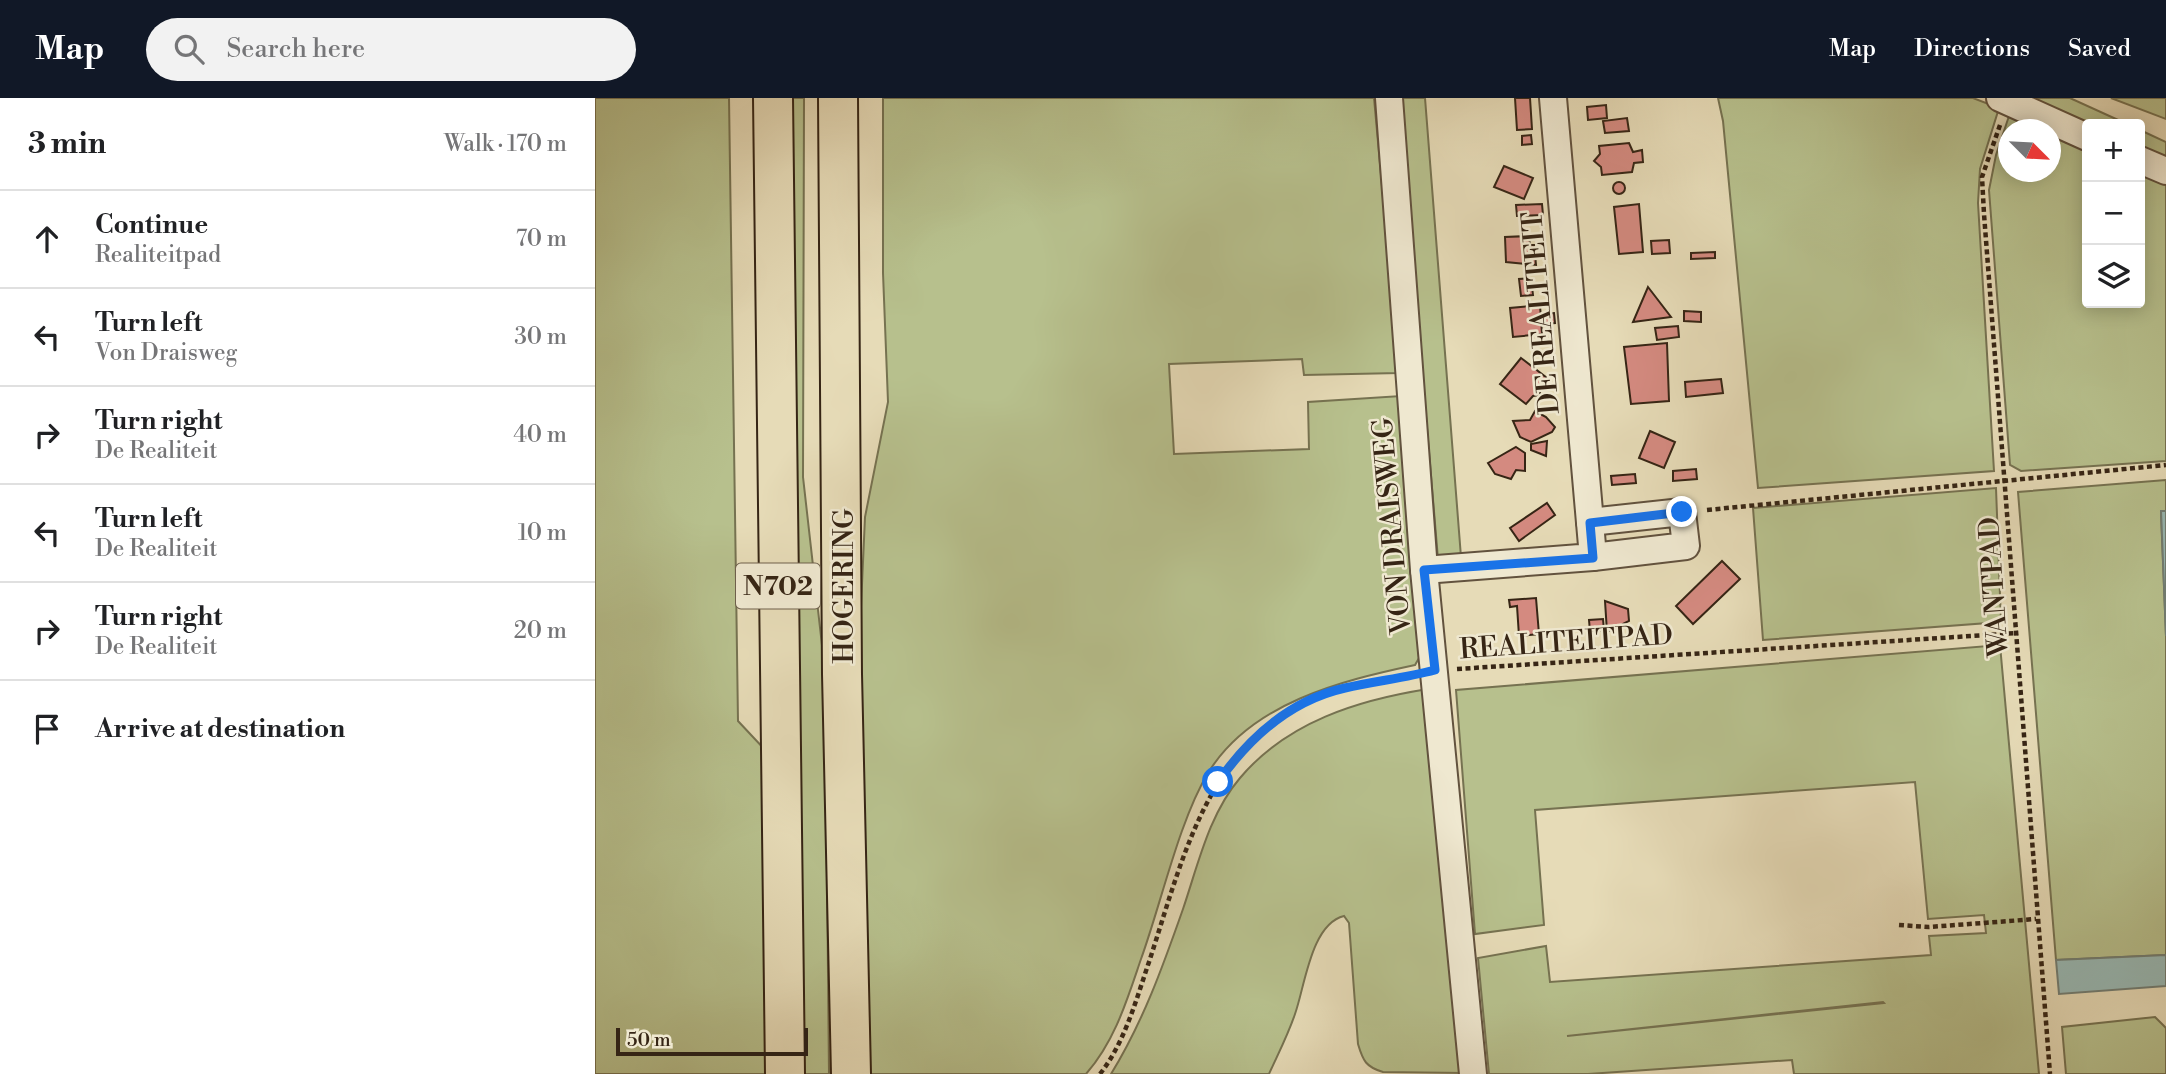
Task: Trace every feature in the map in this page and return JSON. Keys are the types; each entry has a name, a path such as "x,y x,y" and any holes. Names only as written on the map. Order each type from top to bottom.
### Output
{"highway":[{"name":"N702","path":"773,98 785,1074"},
{"name":"HOGERING","path":"838,98 842,674 851,1074"}],"street":[{"name":"VON DRAISWEG","path":"1389,98 1424,570 1473,1074"},
{"name":"DE REALITEIT","path":"1553,98 1593,558"},
{"path":"2005,100 2082,134"},
{"path":"2145,162 2166,171"},
{"path":"1424,570 1593,558 1686,546 1682,512 1590,523"}],"path":[{"name":"WANTPAD","path":"2005,100 1982,177 2018,633 2036,919 2050,1074"},
{"path":"1682,512 2166,466"},
{"name":"REALITEITPAD","path":"1100,1074 1118,1045 1132,1011 1196,821 1232,762 1266,727 1313,699 1343,688 1435,670 2018,633"},
{"path":"1899,925 1929,928 2036,919"}],"green space":[{"path":"595,98 729,98 738,721 767,752 773,1074 595,1074"},
{"path":"787,98 804,98 803,477 825,672 829,1074 798,1074"},
{"path":"883,98 1374,98 1399,373 1304,375 1302,359 1169,364 1174,454 1309,449 1308,402 1401,396 1419,658 1415,665 1357,679 1299,699 1248,729 1226,749 1208,773 1188,815 1125,1005 1105,1048 1086,1074 866,1074 860,629 865,517 888,402 883,273"},
{"path":"1402,98 1425,98 1461,557 1438,559 1405,166"},
{"path":"1718,98 1973,98 1999,108 1980,169 1978,203 1994,471 1758,488 1723,121"},
{"path":"2029,98 2070,98 2116,119 2082,119 2082,121"},
{"path":"2111,98 2166,98 2166,119"},
{"path":"2010,113 2023,119 2008,119"},
{"path":"2145,132 2166,142 2166,159 2145,149"},
{"path":"2061,137 2082,147 2082,308 2145,308 2145,174 2166,183 2166,461 2021,471 2010,465 1989,190 1998,149 1998,182 2061,182"},
{"path":"2166,480 2166,511 2161,512 2166,636 2166,955 2056,960 2018,492"},
{"path":"1996,488 2001,622 1763,640 1753,508"},
{"path":"2000,645 2039,1074 1794,1074 1792,1060 1588,1074 1489,1074 1478,958 1546,946 1550,982 1931,955 1929,936 1986,933 1984,915 1928,919 1915,782 1535,810 1544,925 1475,934 1456,690","holes":["1883,1002 1884,1003 1567,1036"]},
{"path":"1428,689 1464,1073 1383,1072 1366,1062 1358,1044 1349,923 1344,916 1333,921 1317,943 1292,1022 1269,1074 1111,1074 1151,993 1212,824 1229,792 1240,778 1279,742 1325,717 1350,707"},
{"path":"2155,1017 2166,1028 2166,1074 2066,1074 2062,1027"}],"water":[{"path":"2161,511 2166,511 2166,636"},
{"path":"2166,955 2166,986 2059,994 2056,960"}],"building":[{"path":"1515,98 1530,98 1532,129 1517,130"},
{"path":"1606,105 1607,118 1588,120 1587,107"},
{"path":"1627,118 1629,131 1605,133 1603,121"},
{"path":"1531,135 1532,144 1522,145 1522,136"},
{"path":"1629,143 1633,152 1642,150 1643,162 1634,163 1632,172 1602,175 1601,167 1594,161 1600,154 1599,146"},
{"path":"1504,166 1533,178 1524,199 1494,187"},
{"path":"1619,182 1625,188 1619,194 1613,188"},
{"path":"1542,204 1543,215 1517,216 1516,205"},
{"path":"1639,204 1643,252 1619,254 1614,207"},
{"path":"1529,236 1530,245 1534,245 1536,265 1506,262 1505,237"},
{"path":"1669,240 1670,253 1652,254 1651,241"},
{"path":"1715,252 1715,258 1691,259 1691,253"},
{"path":"1531,278 1533,295 1521,296 1519,279"},
{"path":"1648,287 1671,317 1633,322"},
{"path":"1540,305 1542,334 1513,337 1510,308"},
{"path":"1684,311 1701,312 1701,322 1684,321"},
{"path":"1554,313 1555,323 1545,324 1544,314"},
{"path":"1678,326 1679,337 1657,340 1655,328"},
{"path":"1667,343 1669,401 1631,404 1624,347"},
{"path":"1521,358 1547,378 1540,387 1540,395 1533,396 1526,404 1500,384"},
{"path":"1721,379 1723,393 1686,397 1685,382"},
{"path":"1535,411 1546,417 1555,427 1552,432 1531,442 1520,437 1513,421 1530,420"},
{"path":"1650,431 1675,442 1664,468 1639,458"},
{"path":"1547,441 1546,456 1531,450 1531,444"},
{"path":"1516,447 1525,453 1525,471 1516,470 1511,479 1495,474 1488,463"},
{"path":"1696,469 1697,479 1673,481 1673,471"},
{"path":"1635,474 1636,483 1612,485 1611,476"},
{"path":"1547,503 1555,515 1519,541 1510,528"},
{"path":"1722,561 1740,579 1693,624 1676,606"},
{"path":"1536,598 1539,634 1519,636 1517,606 1510,607 1509,600"},
{"path":"1605,601 1628,609 1629,621 1607,632"},
{"path":"1603,619 1604,630 1590,631 1589,620"}],"route":[{"path":"1218,782 1251,739 1287,713 1313,699 1343,688 1435,670 1424,570 1593,558 1590,523 1682,512"}]}
